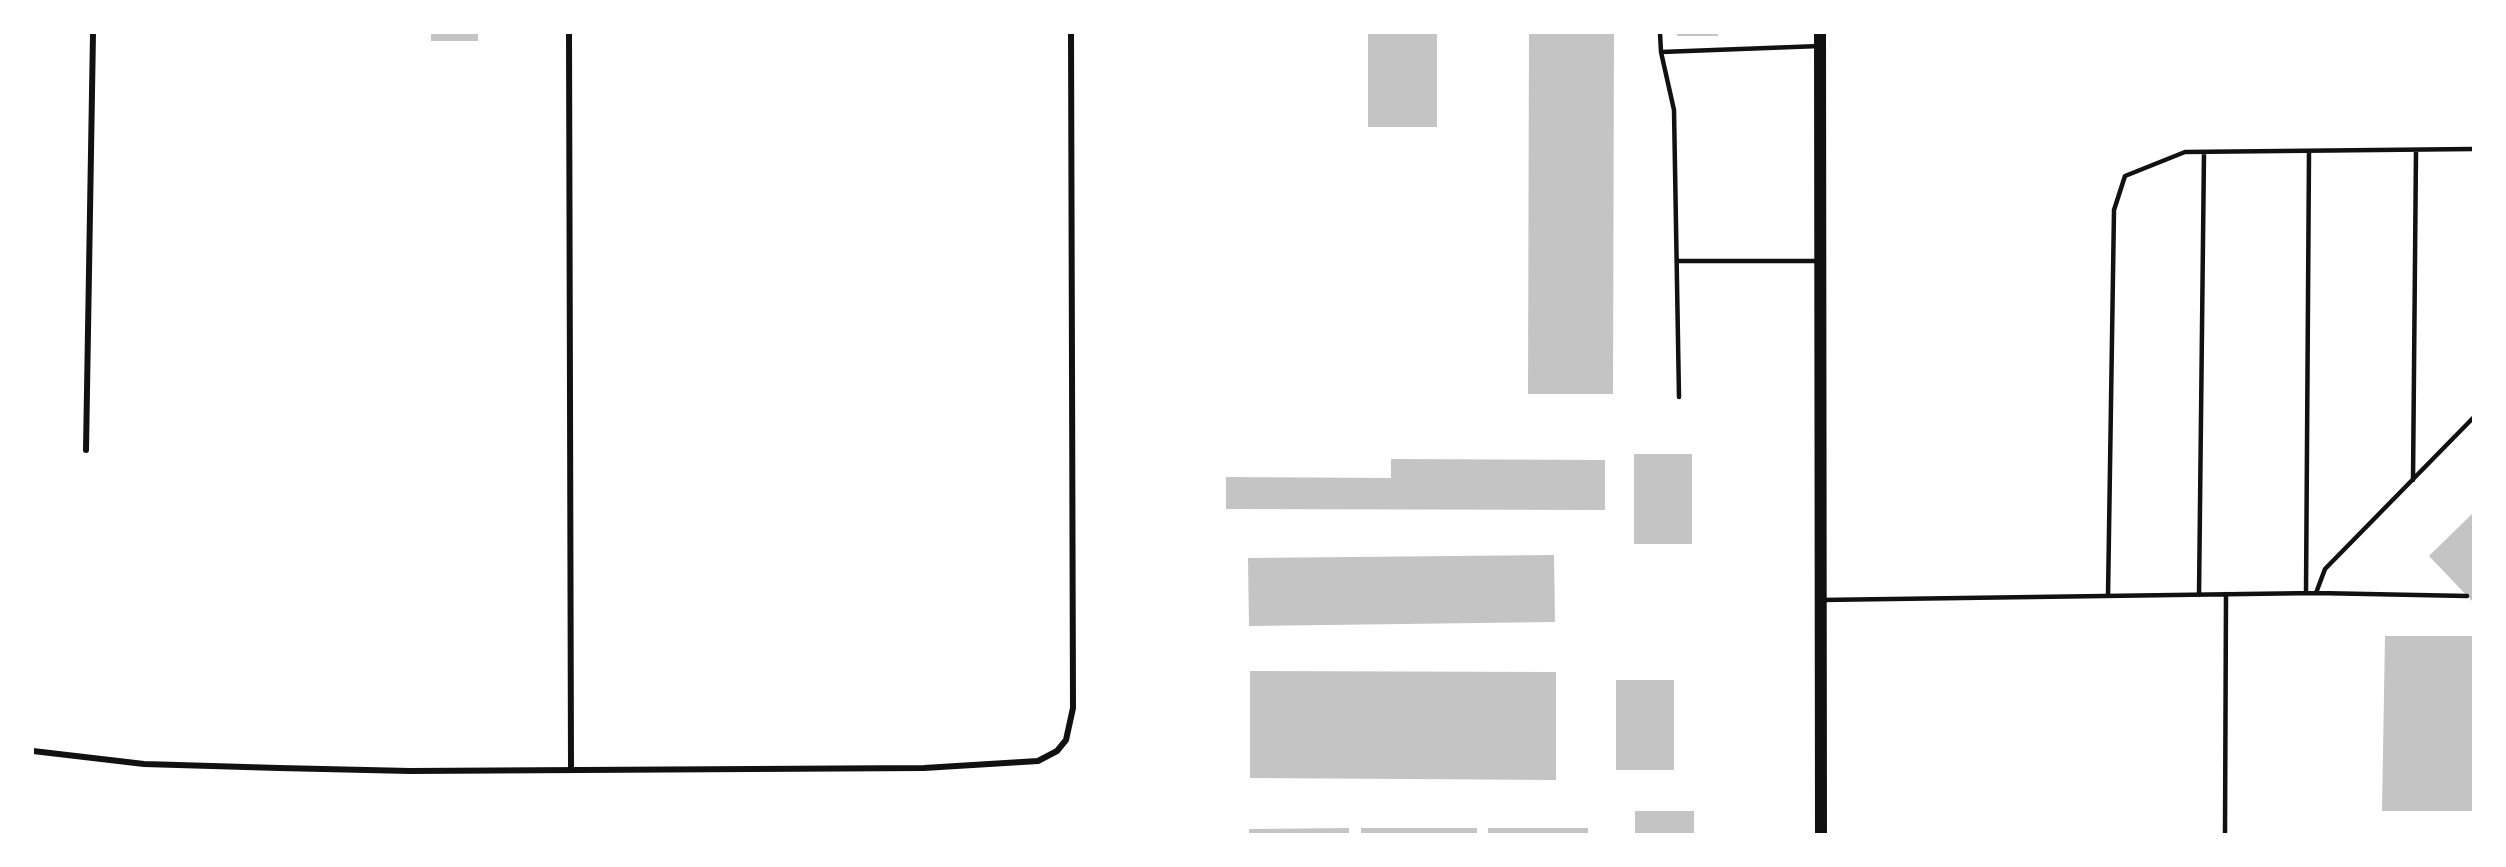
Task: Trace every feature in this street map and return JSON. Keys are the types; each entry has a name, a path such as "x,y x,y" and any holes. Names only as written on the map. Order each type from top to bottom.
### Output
{"main road":[{"path":"1820,33 1821,834"}],"street":[{"path":"86,450 93,33"},
{"path":"568,33 571,769"},
{"path":"33,751 144,764 410,771 924,768 1011,765 1038,761 1058,751 1066,740 1073,708 1071,33"}],"lane":[{"path":"1660,33 1661,52 1674,110 1679,397"},
{"path":"1661,52 1820,46"},
{"path":"2108,596 2114,210 2125,176 2185,152 2473,149"},
{"path":"2413,480 2416,150"},
{"path":"2306,592 2309,151"},
{"path":"2199,595 2204,152"},
{"path":"1677,261 1820,261"},
{"path":"2316,592 2325,568 2473,418"},
{"path":"1821,600 2306,592 2466,596"},
{"path":"2225,834 2226,594"}],"building":[{"path":"431,33 478,33 478,41 431,41"},
{"path":"1368,33 1437,33 1437,127 1368,127"},
{"path":"1529,33 1614,33 1613,394 1528,394"},
{"path":"1677,33 1718,33 1718,36 1677,36"},
{"path":"1634,454 1692,454 1692,544 1634,544"},
{"path":"1391,459 1605,460 1605,510 1226,509 1226,477 1391,478"},
{"path":"2473,513 2473,602 2429,556"},
{"path":"1554,555 1555,622 1249,626 1248,558"},
{"path":"2385,636 2473,636 2473,811 2382,811"},
{"path":"1250,671 1556,672 1556,780 1250,778"},
{"path":"1616,680 1674,680 1674,770 1616,770"},
{"path":"1635,811 1694,811 1694,834 1635,834"},
{"path":"1349,828 1349,834 1249,834 1249,829"},
{"path":"1361,828 1477,828 1477,834 1361,834"},
{"path":"1488,828 1588,828 1588,834 1488,834"}]}
